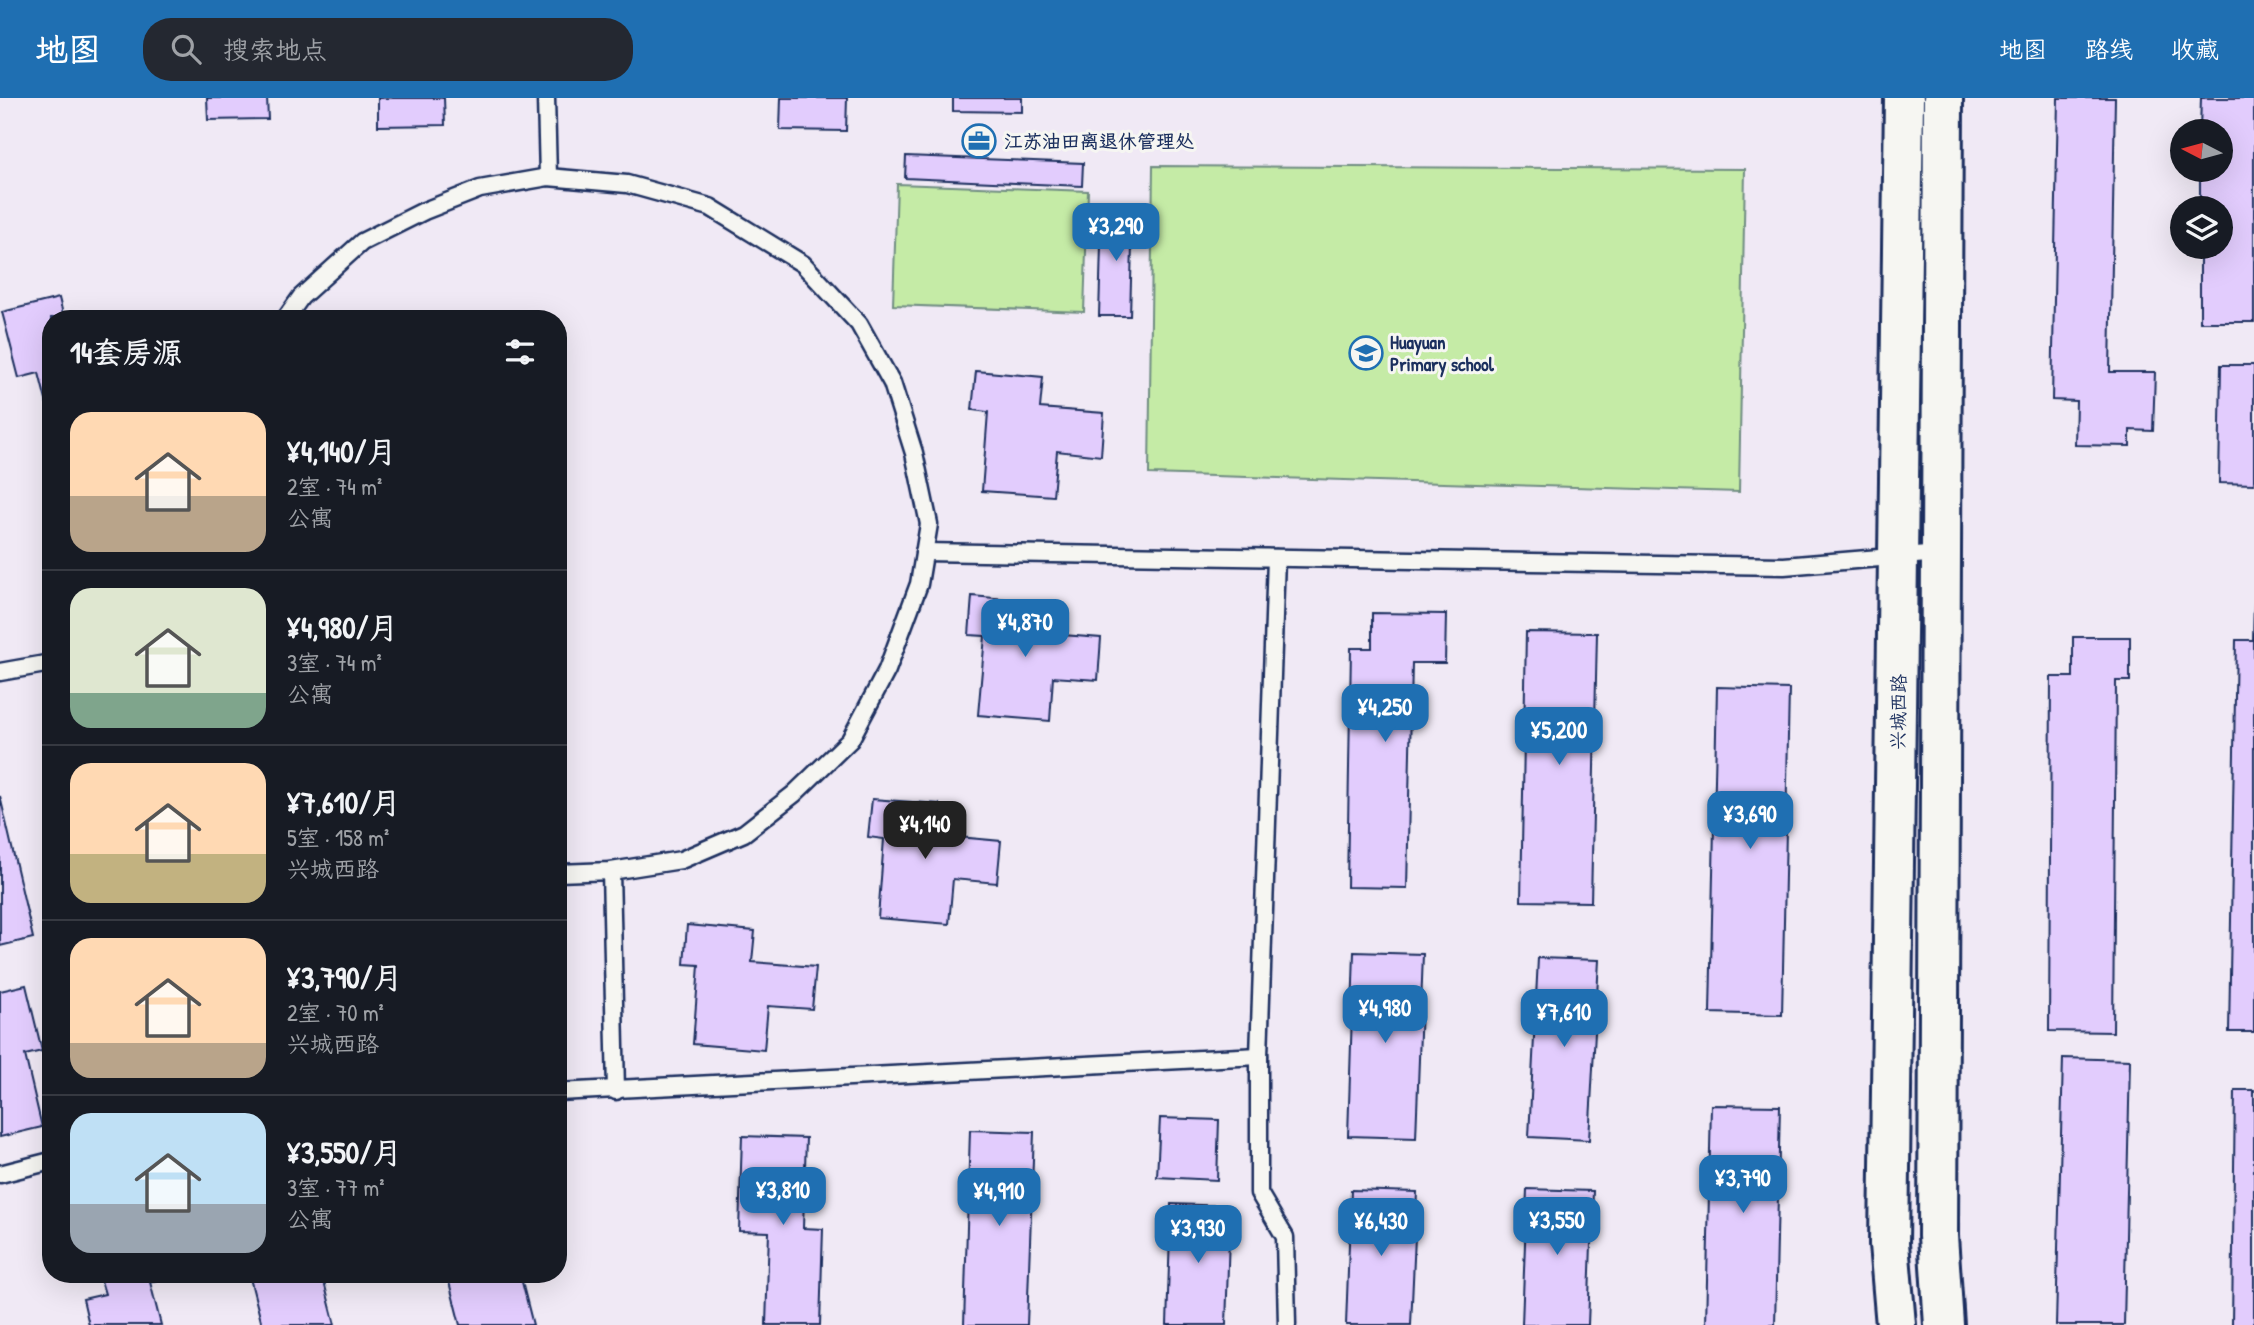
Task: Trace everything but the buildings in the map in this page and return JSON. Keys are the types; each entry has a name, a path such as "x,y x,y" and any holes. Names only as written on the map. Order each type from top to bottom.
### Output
{"street":[{"name":"兴城西路","path":"1896,1325 1889,1244 1904,98"},
{"path":"1943,98 1938,1236 1944,1325"}],"lane":[{"path":"546,98 548,177"},
{"path":"292,310 301,297 362,242 424,211 480,189 548,177 627,184 710,207 803,264 859,324 892,383 914,453 929,524 919,584 887,670 850,740 794,794 744,833 681,860 611,871 567,873"},
{"path":"924,552 1784,566 1940,553"},
{"path":"1276,558 1259,1056 1259,1193 1285,1237 1287,1325"},
{"path":"0,672 42,665"},
{"path":"611,871 616,1091"},
{"path":"567,1092 1259,1056"},
{"path":"0,1174 42,1163"}],"green space":[{"path":"1153,166 1745,169 1739,492 1149,474"},
{"path":"897,184 1088,191 1084,312 893,305"}],"place":[{"name":"江苏油田离退休管理处","path":"979,141"},
{"name":"Huayuan Primary school","path":"1366,353"}]}
